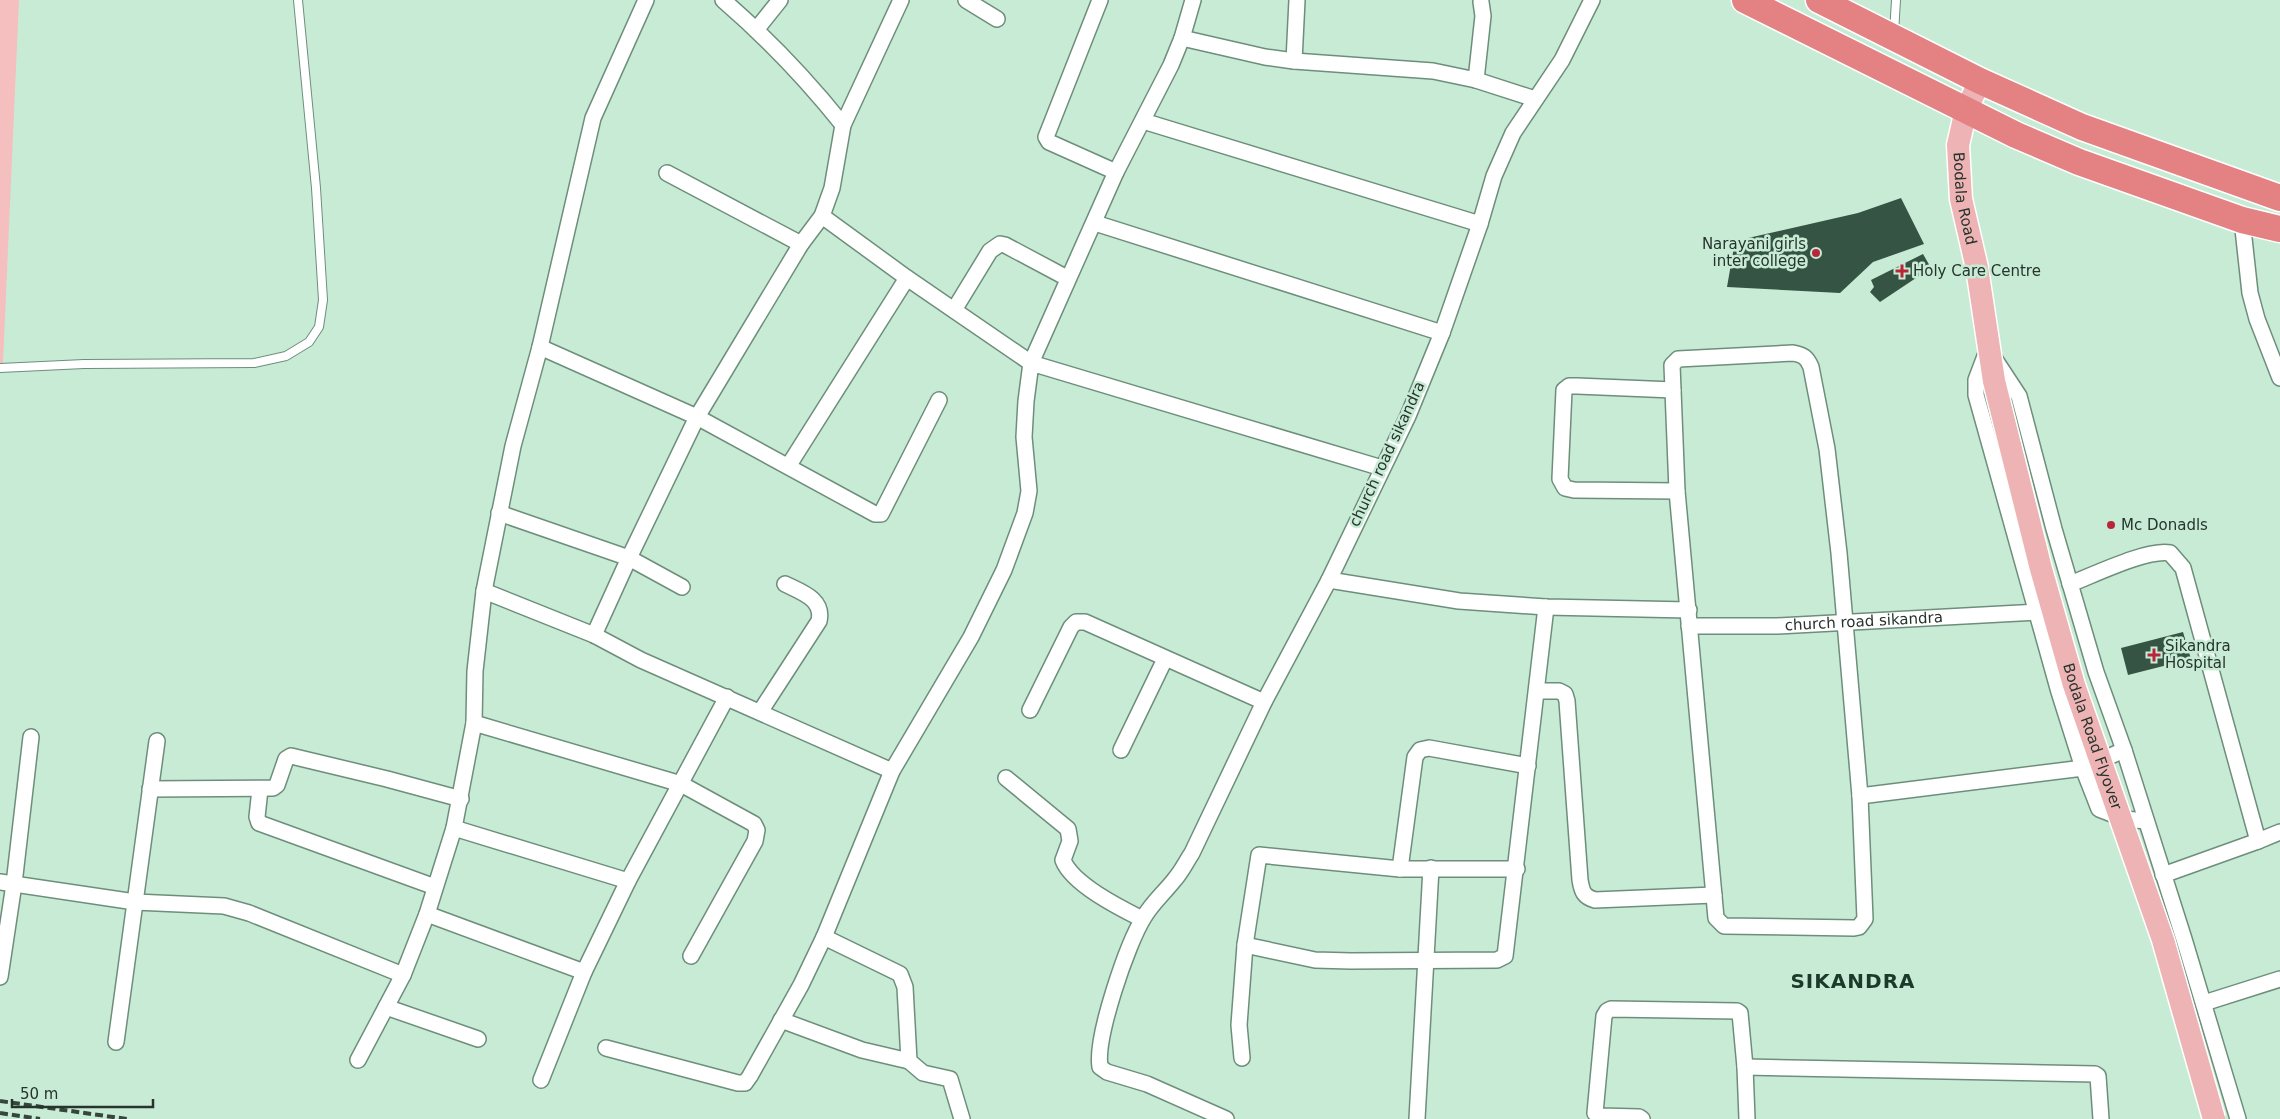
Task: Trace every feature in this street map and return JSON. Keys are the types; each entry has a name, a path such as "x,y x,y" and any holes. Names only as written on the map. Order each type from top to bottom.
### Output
{"highway":[{"path":"1745,0 2016,135 2079,162 2242,220 2280,230"},
{"path":"1819,0 1980,81 2082,127 2280,198"}],"main road":[{"name":"Bodala Road","path":"1980,81 1966,110 1958,145 1961,199 1977,268 1988,349"},
{"name":"Bodala Road Flyover","path":"1988,349 1994,381 2041,569 2074,685 2163,940 2214,1119"}],"street":[{"path":"358,1060 403,974 427,914 454,828 461,800 474,723 476,671 484,591 513,446 540,347 593,118 646,0"},
{"path":"723,0 756,30 817,93 843,125"},
{"path":"756,30 780,0"},
{"path":"594,635 697,417 801,244 822,216 832,188 843,125 900,0"},
{"path":"966,0 997,19"},
{"path":"1100,0 1046,136 1049,142 1116,172"},
{"path":"606,1048 738,1083 745,1083 801,985 824,937 892,771 971,637 1004,570 1025,513 1029,491 1025,452 1025,419 1031,363 1067,278 1095,223 1116,172 1144,122 1172,65 1193,0"},
{"path":"1294,61 1297,0"},
{"name":"church road sikandra","path":"1226,1119 1147,1084 1107,1072 1100,1067 1098,1056 1104,1027 1124,961 1142,919 1153,903 1177,876 1192,853 1264,702 1329,580 1408,416 1442,332 1480,224 1494,176 1513,133 1562,60 1592,0"},
{"path":"1476,80 1483,16 1481,2"},
{"path":"1182,38 1265,57 1294,61 1433,71 1476,80 1536,99"},
{"path":"1144,122 1480,224"},
{"path":"667,173 801,244"},
{"path":"822,216 907,278 1031,363 1382,468"},
{"path":"2242,220 2250,293 2257,319 2280,378"},
{"path":"1095,223 1442,332"},
{"path":"954,310 990,251 1000,244 1067,278"},
{"path":"789,465 907,278"},
{"path":"540,347 697,417 789,465 875,514 881,514 939,400"},
{"path":"1988,349 2019,396 2096,672 2124,750 2204,1003 2238,1119"},
{"path":"1988,349 1976,380 1976,395 2083,768 2098,809 2125,819 2146,821"},
{"path":"1802,354 1808,360 1827,449 1860,796 1865,919 1859,927 1724,926 1716,918 1677,491 1672,366 1678,358 1802,354"},
{"path":"1673,390 1569,386 1564,390 1560,479 1565,488 1574,490 1677,491"},
{"path":"499,513 629,558 682,588"},
{"path":"2070,584 2127,562 2163,552 2170,553 2177,559 2183,568 2258,841"},
{"path":"1329,580 1459,601 1546,607 1689,610"},
{"path":"760,712 819,621 821,612 818,604 810,597 785,584"},
{"path":"484,591 594,635 642,660 892,771"},
{"path":"1245,945 1315,960 1497,960 1505,956 1517,869 1546,607"},
{"name":"church road sikandra","path":"1690,626 1777,626 2037,612"},
{"path":"1030,710 1071,627 1076,622 1085,622 1264,702"},
{"path":"1120,750 1165,659"},
{"path":"1537,691 1559,691 1565,694 1567,700 1580,880 1582,891 1586,897 1595,900 1714,895"},
{"path":"541,1080 584,972 628,881 727,697"},
{"path":"474,723 681,784 754,824 757,830 755,840 691,956"},
{"path":"0,976 7,883 31,738"},
{"path":"116,1042 157,741"},
{"path":"1400,869 1414,757 1420,750 1428,748 1528,766"},
{"path":"1860,796 2083,768 2124,750"},
{"path":"150,789 260,790 276,787 286,759 291,756 387,779 461,800"},
{"path":"1006,778 1068,829 1070,841 1063,860 1077,876 1107,901 1142,919"},
{"path":"260,790 257,817 259,823 435,888"},
{"path":"454,828 628,881"},
{"path":"2163,875 2280,832"},
{"path":"1242,1058 1239,1025 1245,945 1259,855 1400,869 1517,869"},
{"path":"1418,1119 1431,868"},
{"path":"7,883 135,902 224,906 250,913 403,974"},
{"path":"427,914 584,972"},
{"path":"824,937 900,974 905,987 909,1061"},
{"path":"2204,1003 2280,979"},
{"path":"386,1007 478,1039"},
{"path":"1642,1119 1638,1117 1600,1116 1595,1113 1604,1016 1611,1009 1737,1011 1741,1016 1746,1067 1747,1119"},
{"path":"781,1020 862,1050 909,1061 923,1073 950,1078 962,1119"},
{"path":"1746,1067 2095,1074 2098,1076 2101,1119"}],"lane":[{"path":"0,368 84,364 254,363 286,356 309,342 319,327 323,300 315,169 298,0"},
{"path":"1894,38 1896,0"}],"shaded area":[{"path":"0,0 19,0 3,363 0,363"}],"building":[{"name":"Narayani girls inter college","path":"1901,198 1924,244 1873,262 1840,293 1727,287 1735,241 1858,213"},
{"path":"1923,254 1931,268 1880,302 1870,292 1874,287 1871,280"},
{"path":"2183,632 2191,659 2128,675 2121,648"}],"railway":[{"path":"0,1101 127,1119"},
{"path":"0,1113 40,1119"}],"place":[{"name":"Narayani girls inter college","path":"1816,253"},
{"name":"Holy Care Centre","path":"1902,271"},
{"name":"Mc Donadls","path":"2111,525"},
{"name":"Sikandra Hospital","path":"2154,655"}],"district":[{"name":"SIKANDRA","path":"1853,981"}]}
